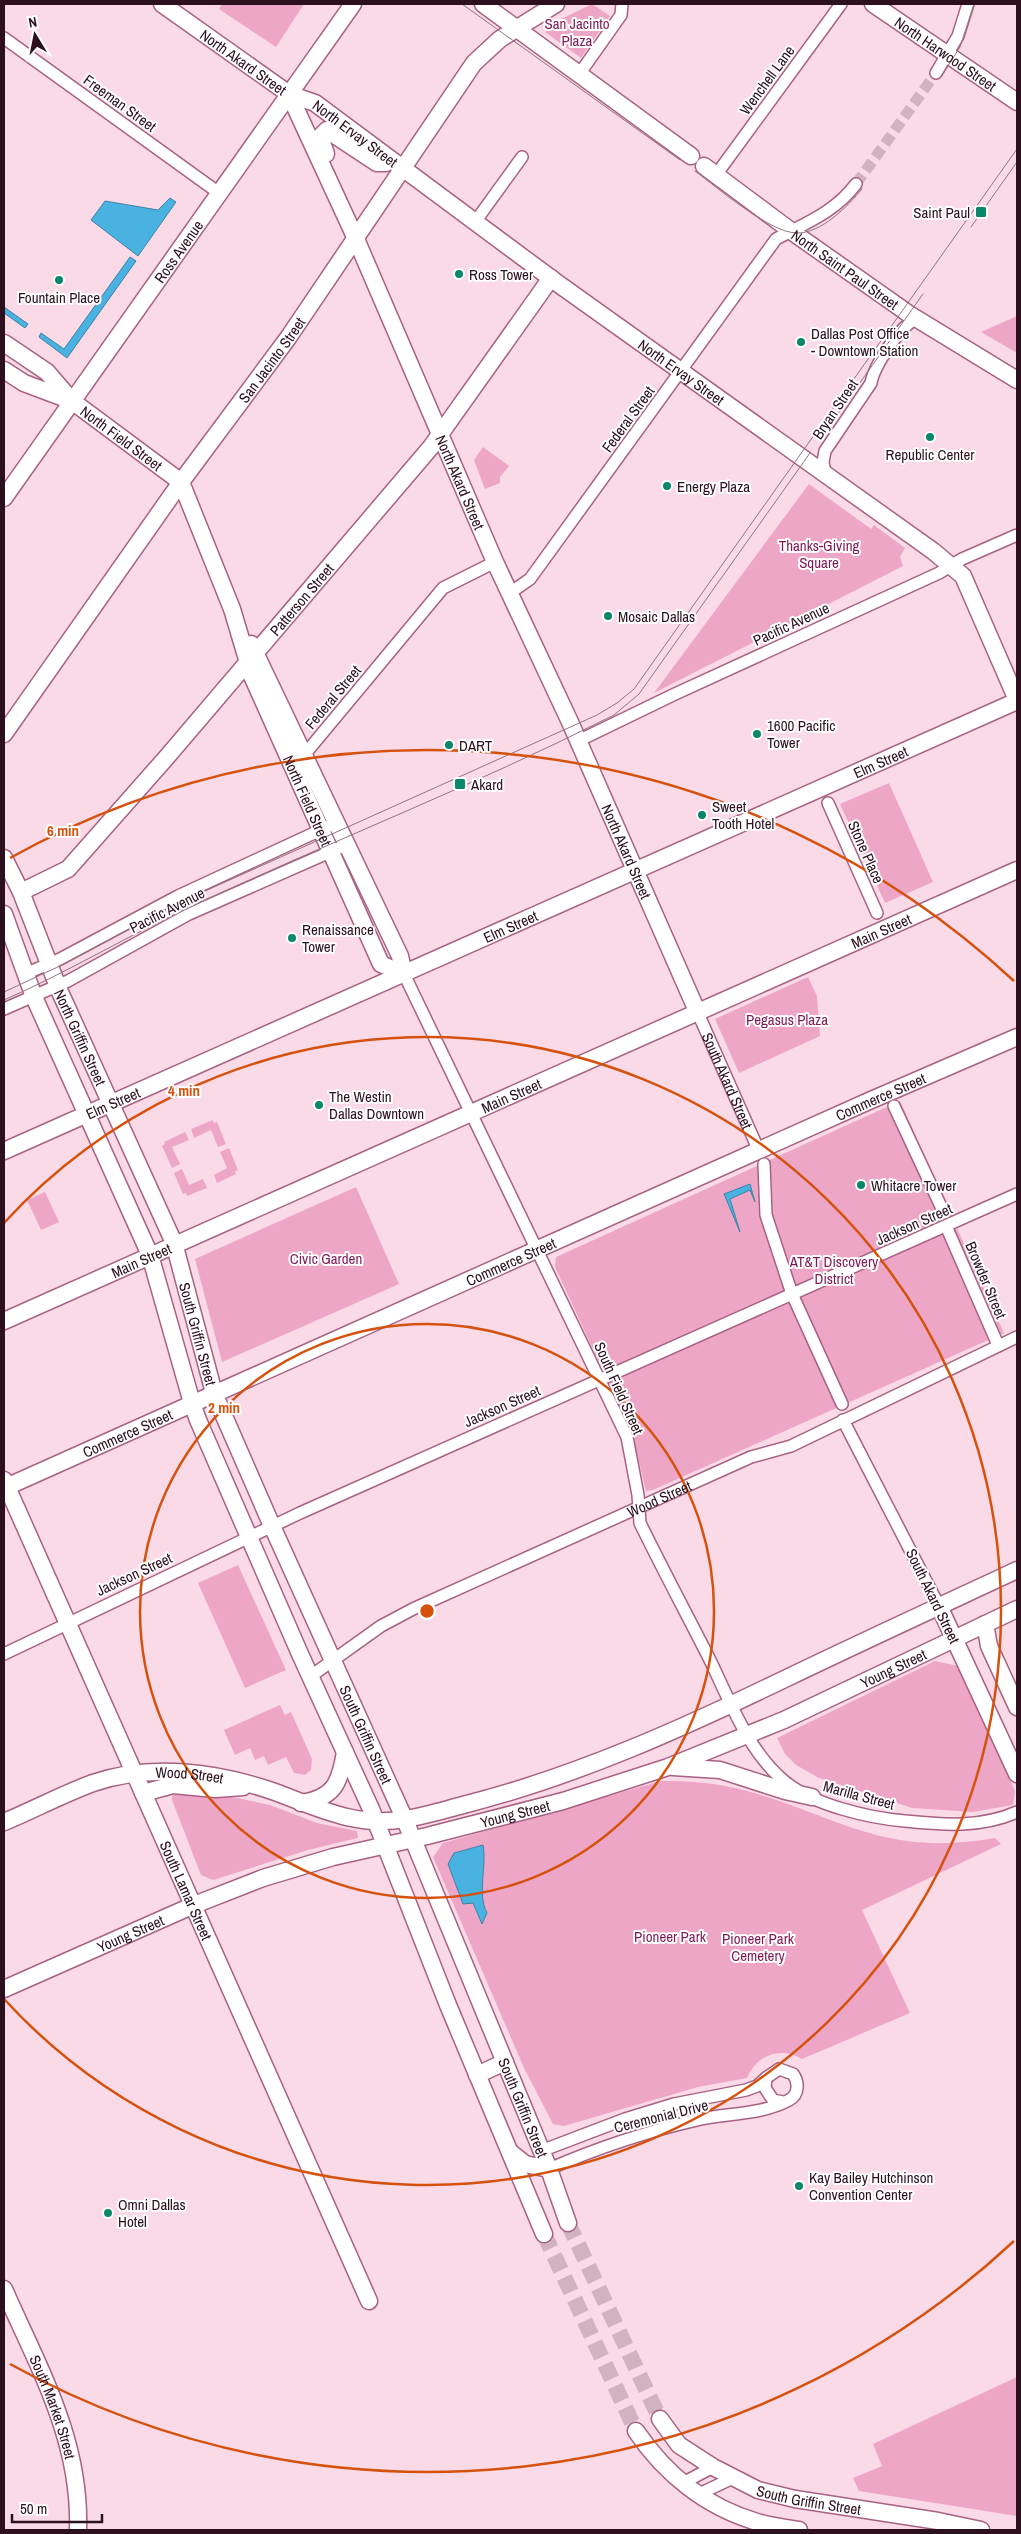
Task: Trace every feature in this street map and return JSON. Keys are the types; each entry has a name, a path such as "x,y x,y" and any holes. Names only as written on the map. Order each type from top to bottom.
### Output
{"main road":[{"name":"North Akard Street","path":"162,4 289,94 356,239 496,562 578,741 697,1011"},
{"name":"Ross Avenue","path":"4,498 353,4"},
{"path":"483,4 580,73 690,156"},
{"name":"San Jacinto Street","path":"4,734 181,482 288,338 356,239 398,165 474,63 517,28 556,4"},
{"name":"North Harwood Street","path":"873,4 1017,102"},
{"name":"North Ervay Street","path":"289,94 315,103 551,278 825,472 951,566 963,576 1017,700"},
{"path":"330,182 332,170 320,136 324,131 330,131 339,136 377,163 398,165"},
{"name":"North Saint Paul Street","path":"710,170 791,231 916,320 1017,380"},
{"name":"Patterson Street","path":"21,892 68,869 160,766 440,435 551,278"},
{"name":"North Field Street","path":"4,343 47,372 72,402 181,482 322,830 381,964 404,974"},
{"name":"North Field Street","path":"4,370 24,383 72,402"},
{"name":"North Field Street","path":"252,658 305,754 338,822 400,956 404,974"},
{"name":"Elm Street","path":"4,1151 1017,700"},
{"name":"North Griffin Street","path":"4,858 21,892 57,987 174,1244"},
{"name":"Main Street","path":"4,1320 1017,870"},
{"name":"North Griffin Street","path":"4,914 34,997 150,1255"},
{"name":"Commerce Street","path":"5,1485 538,1250 762,1157 1017,1039"},
{"name":"South Griffin Street","path":"174,1244 214,1393 414,1839 549,2169 568,2223"},
{"name":"South Griffin Street","path":"150,1255 192,1404 310,1676 377,1823 477,2075 544,2234"},
{"name":"South Lamar Street","path":"5,1485 194,1905 369,2301"},
{"name":"Young Street","path":"377,1823 405,1820 505,1794 622,1753 732,1704 1017,1570"},
{"name":"South Akard Street","path":"940,1606 1017,1774"},
{"name":"Young Street","path":"4,1989 194,1905 288,1870 563,1801 668,1767 784,1720 1017,1609"},
{"path":"985,1624 988,1646 1017,1707"},
{"path":"301,1803 314,1801 333,1789 339,1780 345,1752"},
{"path":"668,1767 720,1770 812,1798"},
{"name":"Wood Street","path":"4,1822 94,1783 135,1775 174,1772 198,1774 253,1785 320,1811 377,1823"},
{"path":"143,1793 173,1785 216,1789 253,1785"},
{"path":"477,2075 505,2062"},
{"path":"509,2150 525,2164 549,2169"},
{"name":"South Market Street","path":"4,2289 68,2438 76,2476 78,2530"},
{"name":"South Griffin Street","path":"660,2420 679,2445 713,2467 758,2490 795,2500 938,2521 981,2530"},
{"path":"636,2431 664,2468 720,2508 757,2522 799,2530"}],"street":[{"name":"Wenchell Lane","path":"710,170 841,4"},
{"path":"936,73 958,36 968,4"},
{"path":"580,73 621,10"},
{"name":"Freeman Street","path":"4,38 219,193"},
{"path":"475,222 522,157"},
{"name":"Federal Street","path":"510,593 530,578 776,239 826,213 838,204 856,184"},
{"name":"Bryan Street","path":"825,472 823,462 825,451 871,383 872,373 878,364 904,328 916,320"},
{"name":"Pacific Avenue","path":"578,741 1017,535"},
{"name":"Federal Street","path":"305,754 443,588 496,562"},
{"name":"Stone Place","path":"828,804 877,913"},
{"name":"Pacific Avenue","path":"25,974 49,964 148,912 338,822"},
{"name":"Pacific Avenue","path":"4,1009 57,987 189,914 348,844"},
{"name":"North Field Street","path":"404,974 471,1112"},
{"name":"South Akard Street","path":"697,1011 762,1157 766,1215 792,1294 842,1404"},
{"path":"894,1106 944,1213"},
{"name":"South Field Street","path":"471,1112 627,1437 640,1523 748,1735"},
{"name":"Jackson Street","path":"4,1654 249,1536 1017,1194"},
{"name":"Browder Street","path":"946,1226 998,1345"},
{"name":"Wood Street","path":"310,1676 381,1626 413,1609 755,1455 791,1446 926,1382 948,1368 1017,1337"},
{"name":"South Akard Street","path":"843,1420 940,1606"},
{"name":"Marilla Street","path":"748,1735 760,1754 780,1777 812,1798 873,1817 944,1825 982,1824 1017,1812"},
{"name":"Ceremonial Drive","path":"541,2151 625,2118 674,2104 757,2086 779,2070 789,2071 796,2078 796,2093 784,2102 763,2109 699,2120 646,2132 549,2169"},
{"path":"766,2078 765,2088 769,2097 784,2102"},
{"path":"683,2483 713,2467"},
{"path":"699,2494 733,2478"}],"green space":[{"path":"222,4 304,4 276,47 219,9"},
{"name":"San Jacinto Plaza","path":"592,4 610,16 581,58 545,32 557,21"},
{"path":"1017,316 1017,353 981,332"},
{"path":"483,447 509,466 500,477 500,483 485,489 474,460"},
{"name":"Thanks-Giving Square","path":"809,484 871,529 874,525 905,548 900,557 903,566 654,693"},
{"path":"889,783 933,882 885,903 840,804"},
{"name":"Pegasus Plaza","path":"808,977 817,996 820,1036 739,1073 715,1019"},
{"name":"AT&T Discovery District","path":"900,1101 1004,1333 653,1490 646,1491 632,1434 555,1267 556,1257"},
{"path":"213,1120 214,1123 217,1122 226,1144 218,1147 211,1130 194,1138 191,1129"},
{"path":"185,1132 189,1140 172,1147 180,1164 172,1168 162,1146 165,1144 164,1142"},
{"path":"229,1148 238,1170 235,1171 236,1174 217,1183 214,1175 227,1168 220,1152"},
{"path":"182,1169 189,1185 203,1179 207,1188 187,1196 186,1193 183,1194 174,1173"},
{"name":"Civic Garden","path":"356,1187 399,1284 222,1362 195,1259"},
{"path":"45,1192 59,1222 41,1230 27,1200"},
{"path":"238,1565 286,1670 245,1688 198,1583"},
{"path":"935,1661 958,1666 1015,1791 1013,1805 973,1812 912,1808 819,1778 796,1765 785,1754 777,1738"},
{"path":"280,1705 285,1715 291,1712 312,1759 311,1770 305,1775 294,1773 286,1757 268,1765 264,1756 255,1760 250,1748 235,1755 224,1730"},
{"name":"Pioneer Park","path":"661,1781 683,1781 736,1788 767,1797 846,1826 907,1841 940,1843 995,1838 1001,1844 862,1910 910,2013 802,2059 786,2053 770,2055 763,2058 751,2070 747,2078 698,2087 564,2126 553,2124 524,2068 433,1857 443,1843"},
{"path":"178,1792 228,1796 270,1805 317,1823 357,1831 358,1838 308,1850 213,1880 201,1875 172,1800 172,1796"},
{"path":"1017,2377 1017,2516 859,2491 853,2478 882,2466 873,2444"}],"water":[{"path":"170,198 176,202 138,256 91,220 105,201 158,210"},
{"path":"130,257 136,261 67,358 39,337 41,333 64,349"},
{"path":"4,307 28,324 25,328 4,313"},
{"path":"750,1184 755,1202 750,1190 730,1199 740,1232 724,1194"},
{"path":"483,1845 482,1889 484,1906 487,1913 482,1924 473,1903 463,1904 448,1864 454,1853"}],"tunnel":[{"path":"856,184 936,73"},
{"path":"568,2223 660,2419"},
{"path":"544,2234 636,2431"}],"tram line":[{"path":"462,4 680,160"},
{"path":"941,77 960,47 974,4"},
{"path":"4,992 62,965 174,905 597,715 617,703 634,689 1017,149"},
{"path":"971,227 1017,162"},
{"path":"695,171 758,217 785,231 796,233 815,229 824,224 842,211 862,189"},
{"path":"832,422 923,294"},
{"path":"4,1000 180,912 506,767 614,715 639,694 810,453"}],"place":[{"name":"Saint Paul","path":"981,212"},
{"name":"Ross Tower","path":"459,274"},
{"name":"Fountain Place","path":"59,280"},
{"name":"Dallas Post Office - Downtown Station","path":"801,342"},
{"name":"Republic Center","path":"930,437"},
{"name":"Energy Plaza","path":"667,486"},
{"name":"Mosaic Dallas","path":"608,616"},
{"name":"1600 Pacific Tower","path":"757,734"},
{"name":"DART","path":"449,745"},
{"name":"Akard","path":"460,784"},
{"name":"Sweet Tooth Hotel","path":"702,815"},
{"name":"Renaissance Tower","path":"292,938"},
{"name":"The Westin Dallas Downtown","path":"319,1105"},
{"name":"Whitacre Tower","path":"861,1185"},
{"name":"Kay Bailey Hutchinson Convention Center","path":"799,2186"},
{"name":"Omni Dallas Hotel","path":"108,2213"}],"park label":[{"name":"Pioneer Park Cemetery","path":"758,1946"}]}
